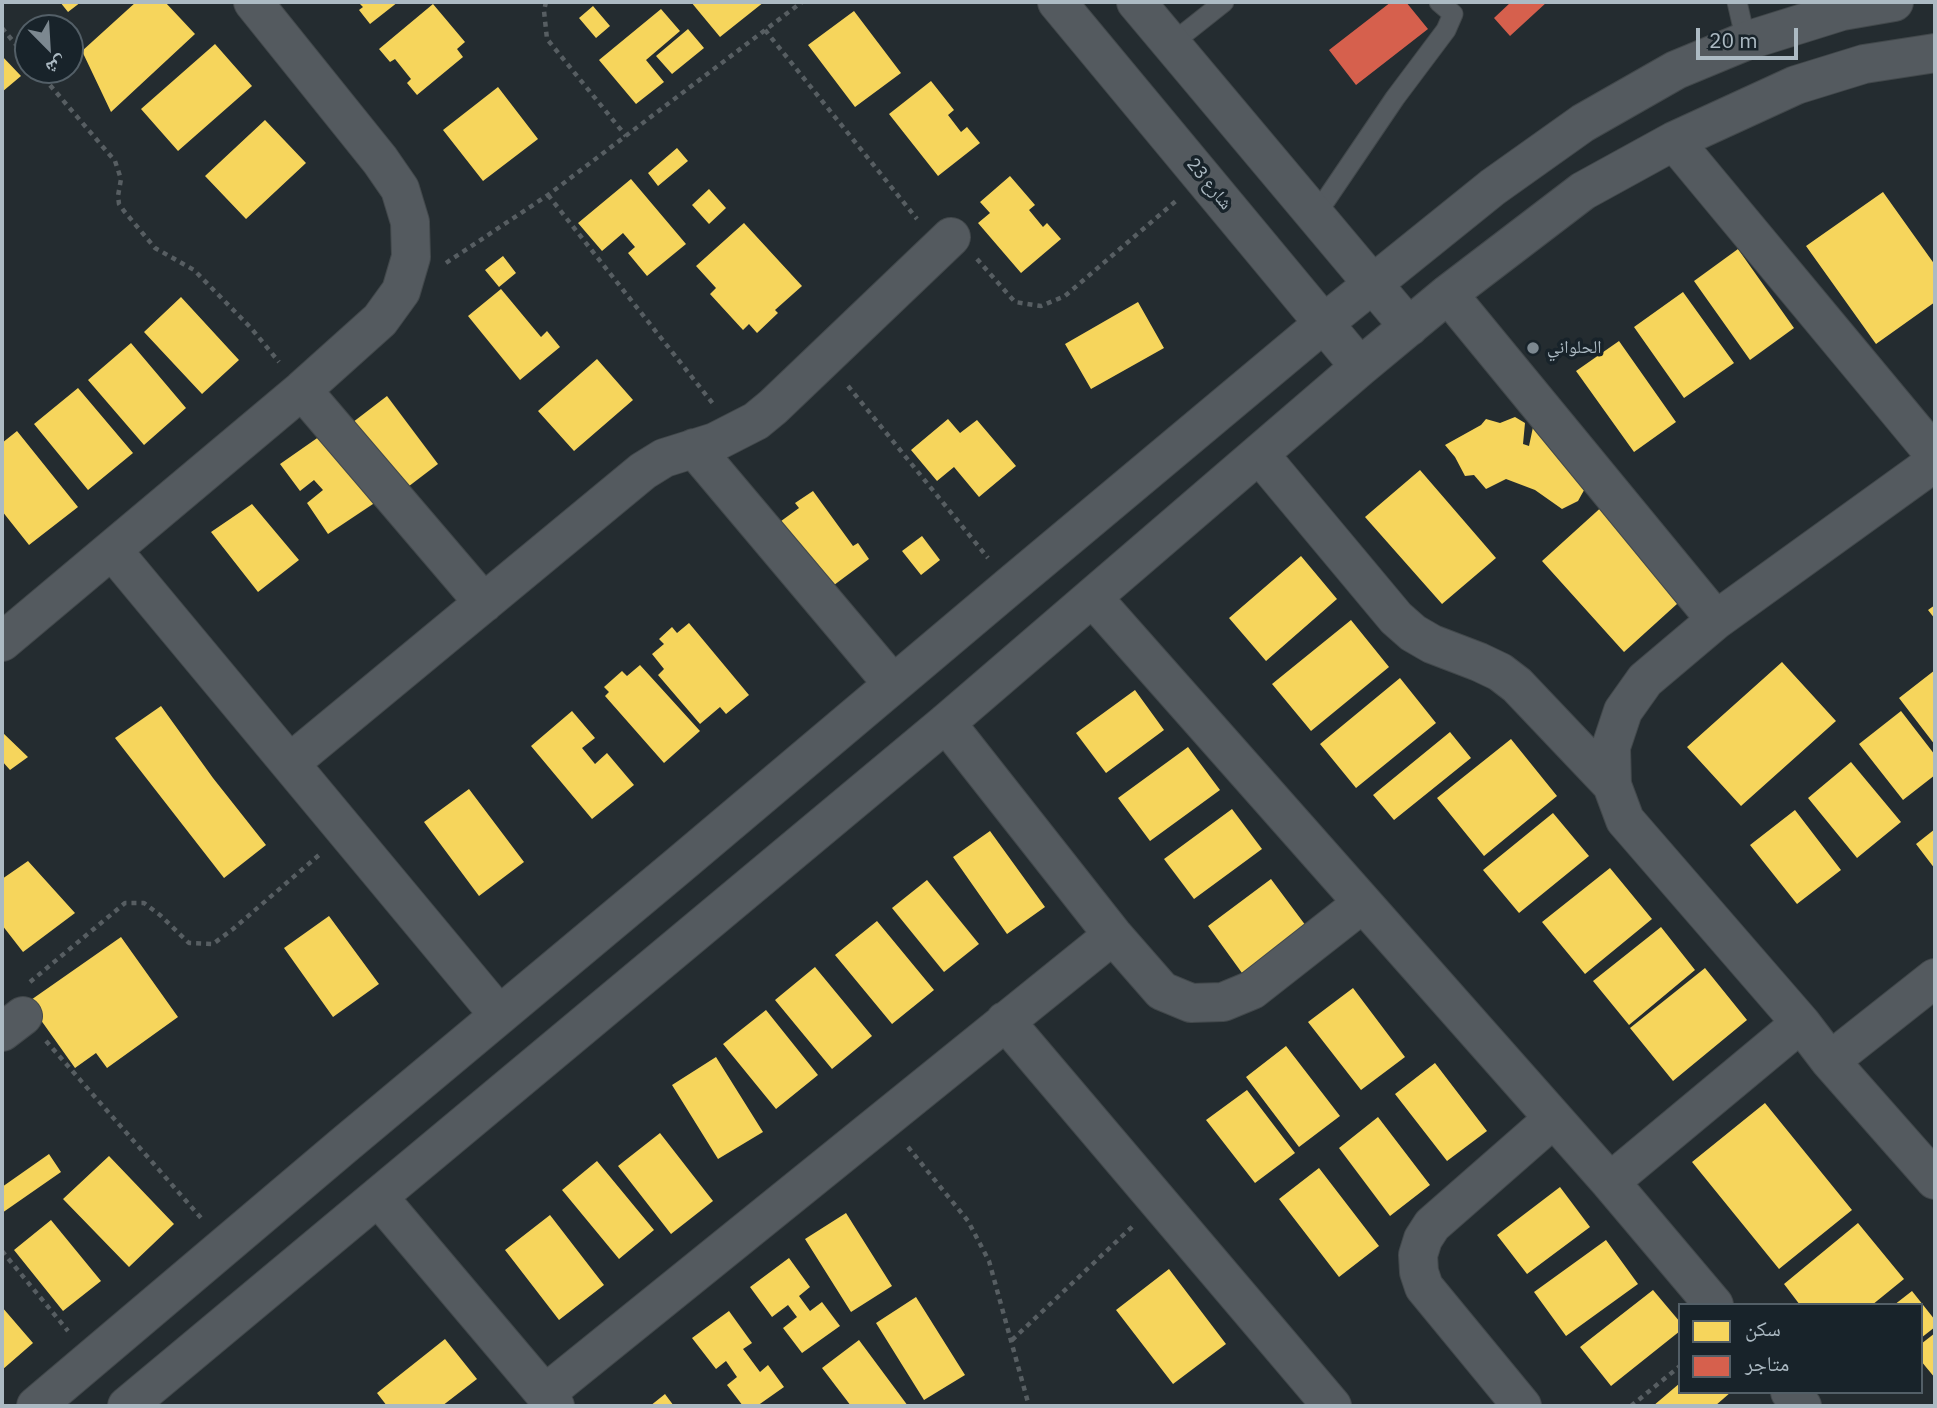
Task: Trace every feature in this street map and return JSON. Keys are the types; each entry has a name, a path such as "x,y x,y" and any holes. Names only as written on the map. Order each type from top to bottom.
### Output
{"street":[{"name":"شارع 23","path":"1058,2 1360,367"},
{"path":"1136,2 1409,327"},
{"path":"36,1406 1011,585 1323,324 1493,187 1583,123 1676,70 1746,41 1842,11 1894,2"},
{"path":"2,642 302,390 380,320 401,290 411,257 411,222 400,189 255,3"},
{"path":"102,1350 149,1400 379,1198 946,723 1360,367 1448,294 1583,191 1674,141 1796,85 1864,64 1935,53"},
{"path":"1674,141 1935,455"},
{"path":"290,764 643,471 664,458 736,433 773,407 951,237"},
{"path":"1448,294 1716,620"},
{"path":"302,390 484,603"},
{"path":"694,449 893,684"},
{"path":"1259,454 1396,618 1413,633 1432,644 1489,667 1517,685 1612,785"},
{"path":"1935,462 1716,620 1646,680 1623,711 1611,747 1612,785 1625,820 1801,1023 1829,1061 1935,1180"},
{"path":"112,551 499,1015"},
{"path":"1093,598 1610,1182 1712,1303"},
{"path":"946,723 1113,935 1162,991 1191,1003 1223,1002 1252,990 1363,903"},
{"path":"379,1198 551,1400 885,1119 1113,935"},
{"path":"1829,1061 1935,978"},
{"path":"1005,1021 1332,1406"},
{"path":"1610,1182 1801,1023"},
{"path":"1522,1406 1424,1287 1419,1272 1418,1255 1423,1239 1432,1226 1553,1119"}],"lane":[{"path":"1171,44 1224,2"},
{"path":"1315,216 1395,98 1446,30 1453,14 1439,2"},
{"path":"1737,2 1746,41"}],"path":[{"path":"546,2 544,11 547,39 626,136"},
{"path":"401,290 548,195 802,2"},
{"path":"2,28 14,42"},
{"path":"765,30 928,232 951,237 968,249 1015,302 1041,306 1065,296 1204,177"},
{"path":"49,84 115,161 121,178 119,204 124,211 155,248 194,270 251,328 302,390"},
{"path":"548,195 736,433"},
{"path":"825,358 1011,585"},
{"path":"225,1245 13,1024 9,999 125,903 144,903 188,943 213,944 347,832"},
{"path":"885,1119 968,1221 989,1261 1029,1406"},
{"path":"1012,1339 1158,1202"},
{"path":"2,1251 102,1350"},
{"path":"1631,1406 1678,1368"}],"building: سكن":[{"path":"60,2 81,2 68,12"},
{"path":"136,2 165,2 195,34 111,112 84,55 84,49"},
{"path":"358,2 398,2 370,24 359,10 363,7"},
{"path":"691,2 764,2 720,37"},
{"path":"433,4 465,42 457,49 463,57 417,95 407,83 411,79 395,59 390,62 379,49"},
{"path":"593,6 610,26 596,38 579,18"},
{"path":"661,9 680,31 646,60 664,82 636,104 599,60"},
{"path":"854,11 901,73 855,107 808,45"},
{"path":"688,29 704,48 672,74 656,56"},
{"path":"215,44 252,86 178,151 141,109"},
{"path":"2,56 14,69 14,82 2,92"},
{"path":"931,81 954,110 948,115 961,132 967,127 980,143 938,176 889,114"},
{"path":"498,87 538,139 483,181 443,130"},
{"path":"265,120 306,163 246,219 205,176"},
{"path":"677,148 688,161 658,186 648,173"},
{"path":"1010,176 1035,205 1029,210 1043,227 1047,223 1061,239 1021,273 978,223 990,213 980,202"},
{"path":"631,179 686,244 647,276 628,253 635,247 623,233 602,251 578,223"},
{"path":"709,189 726,208 709,224 692,205"},
{"path":"1883,192 1935,265 1935,302 1876,344 1806,246"},
{"path":"744,223 802,286 775,310 778,313 757,333 749,324 743,330 710,294 716,288 696,266"},
{"path":"1738,249 1794,328 1750,360 1694,281"},
{"path":"503,256 516,273 499,287 485,270"},
{"path":"501,289 541,337 547,331 560,347 520,380 468,316"},
{"path":"1683,292 1734,363 1684,398 1634,327"},
{"path":"181,297 239,360 202,394 144,332"},
{"path":"1138,302 1164,348 1091,389 1065,344"},
{"path":"1619,341 1676,422 1634,452 1576,371"},
{"path":"131,343 186,408 144,445 88,380"},
{"path":"597,359 633,400 574,451 538,411"},
{"path":"78,388 133,453 88,490 34,424"},
{"path":"387,396 438,464 396,496 344,429"},
{"path":"1536,413 1588,483 1578,501 1562,509 1535,490 1506,479 1486,489 1474,475 1465,476 1445,445 1481,425 1486,419 1500,423 1515,417 1525,423 1523,444 1529,446"},
{"path":"948,419 960,433 977,420 1016,466 979,497 954,467 937,481 911,450"},
{"path":"17,431 78,507 29,545 2,511 2,443"},
{"path":"323,434 376,502 328,534 307,503 323,490 314,480 300,491 280,464"},
{"path":"1420,470 1496,558 1442,604 1365,517"},
{"path":"813,491 853,546 858,543 869,559 826,591 777,524 799,508 795,503"},
{"path":"1606,503 1688,594 1624,652 1542,561"},
{"path":"252,504 299,560 258,592 211,532"},
{"path":"922,536 940,560 921,575 902,551"},
{"path":"1301,556 1337,599 1266,661 1229,618"},
{"path":"1935,605 1935,619 1928,610"},
{"path":"1351,620 1389,667 1311,731 1272,684"},
{"path":"689,623 749,695 726,714 720,707 700,724 658,675 664,669 652,654 664,644 659,639 672,627 677,633"},
{"path":"1782,662 1836,721 1741,806 1687,747"},
{"path":"640,665 700,731 664,763 605,696 609,692 604,687 622,671 627,676"},
{"path":"1935,670 1935,745 1899,698"},
{"path":"1400,678 1436,723 1356,788 1320,744"},
{"path":"1135,690 1164,730 1106,773 1076,733"},
{"path":"161,706 266,845 224,878 115,738"},
{"path":"572,711 595,738 582,748 595,764 607,753 634,785 592,819 531,746"},
{"path":"1901,711 1935,755 1935,775 1903,800 1859,744"},
{"path":"2,732 28,757 10,770 2,761"},
{"path":"1450,732 1471,758 1394,820 1373,795"},
{"path":"1511,739 1557,796 1484,856 1437,798"},
{"path":"1188,747 1220,790 1150,841 1118,798"},
{"path":"1851,762 1901,822 1857,858 1808,798"},
{"path":"469,789 524,862 479,896 424,822"},
{"path":"1232,809 1262,849 1194,899 1164,859"},
{"path":"1795,810 1841,870 1797,904 1750,845"},
{"path":"1553,813 1589,856 1519,913 1483,870"},
{"path":"1935,829 1935,869 1916,844"},
{"path":"990,831 1045,907 1007,934 953,857"},
{"path":"28,861 75,913 23,952 2,925 2,879"},
{"path":"1610,868 1652,919 1585,974 1542,922"},
{"path":"1271,879 1306,926 1242,973 1208,926"},
{"path":"927,880 979,944 944,972 892,908"},
{"path":"329,916 379,984 333,1017 284,948"},
{"path":"877,921 934,990 892,1024 835,955"},
{"path":"1661,927 1695,970 1629,1025 1593,981"},
{"path":"121,937 178,1017 107,1068 96,1053 75,1068 28,1002"},
{"path":"815,967 872,1036 832,1069 775,1000"},
{"path":"1705,968 1747,1020 1673,1081 1630,1028"},
{"path":"1353,988 1405,1057 1361,1090 1308,1022"},
{"path":"766,1010 818,1075 776,1109 723,1044"},
{"path":"1286,1046 1340,1116 1299,1147 1246,1077"},
{"path":"716,1057 763,1132 718,1159 672,1085"},
{"path":"1435,1063 1487,1131 1447,1161 1395,1094"},
{"path":"1247,1090 1295,1153 1255,1183 1206,1120"},
{"path":"1765,1103 1852,1210 1779,1269 1692,1162"},
{"path":"1378,1117 1430,1185 1390,1216 1339,1148"},
{"path":"660,1133 713,1201 671,1234 618,1166"},
{"path":"49,1154 61,1172 2,1213 2,1187"},
{"path":"109,1156 174,1224 129,1267 63,1199"},
{"path":"597,1161 654,1230 619,1259 562,1190"},
{"path":"1319,1168 1379,1246 1339,1277 1279,1199"},
{"path":"1560,1187 1590,1227 1527,1274 1497,1235"},
{"path":"846,1213 892,1286 851,1312 805,1239"},
{"path":"550,1215 604,1285 559,1320 505,1250"},
{"path":"51,1220 101,1281 63,1311 14,1250"},
{"path":"1858,1223 1904,1279 1874,1303 1798,1303 1784,1284"},
{"path":"1606,1240 1638,1284 1566,1336 1534,1292"},
{"path":"789,1258 810,1287 799,1296 810,1311 822,1302 840,1326 802,1353 783,1328 797,1317 788,1305 772,1317 750,1287"},
{"path":"1169,1269 1226,1344 1173,1384 1116,1310"},
{"path":"1653,1290 1678,1320 1678,1333 1611,1386 1580,1347"},
{"path":"1912,1291 1922,1303 1897,1303"},
{"path":"916,1297 965,1375 924,1400 876,1323"},
{"path":"1923,1305 1935,1320 1935,1327 1923,1336"},
{"path":"2,1307 33,1343 2,1370"},
{"path":"729,1311 752,1343 743,1349 760,1372 768,1365 784,1387 757,1406 743,1406 727,1385 737,1377 726,1361 716,1369 692,1338"},
{"path":"1935,1333 1935,1378 1923,1363 1923,1342"},
{"path":"445,1339 477,1379 442,1406 387,1406 377,1393"},
{"path":"859,1340 908,1406 851,1406 822,1368"},
{"path":"1678,1385 1678,1394 1729,1394 1715,1406 1653,1406"},
{"path":"665,1394 674,1406 650,1406"}],"building: متاجر":[{"path":"1391,2 1406,2 1428,29 1356,85 1329,50"},
{"path":"1511,2 1547,2 1510,36 1494,18"}],"place":[{"name":"الحلواني","path":"1533,348"}]}
